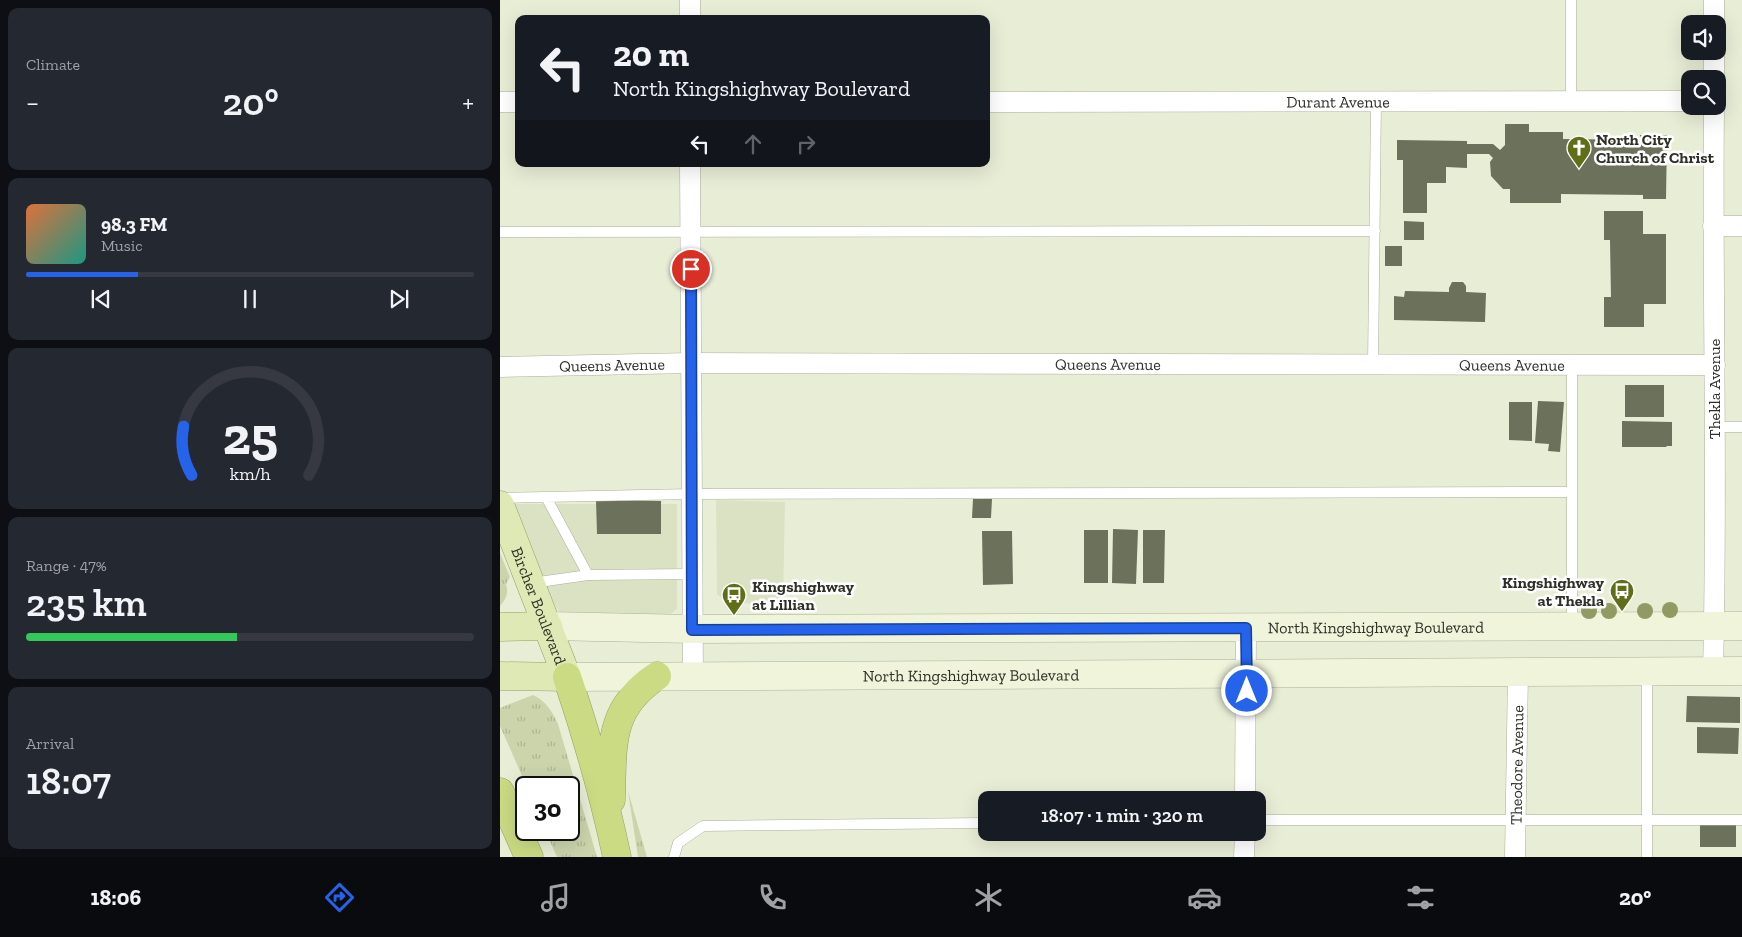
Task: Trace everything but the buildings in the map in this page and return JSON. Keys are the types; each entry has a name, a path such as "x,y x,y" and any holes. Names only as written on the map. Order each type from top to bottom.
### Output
{"highway":[{"path":"610,824 614,738 618,722 624,707 635,694 645,684 658,676"},
{"path":"567,677 578,708 610,824 617,857"},
{"path":"500,792 529,857"}],"main road":[{"name":"Bircher Boulevard","path":"500,505 567,677"},
{"name":"North Kingshighway Boulevard","path":"500,627 548,626 692,630 1742,626"},
{"name":"North Kingshighway Boulevard","path":"508,676 1742,671"}],"street":[{"path":"690,0 690,15"},
{"path":"1714,0 1714,15"},
{"name":"Durant Avenue","path":"990,102 1681,101"},
{"path":"500,102 515,102"},
{"name":"Thekla Avenue","path":"1713,671 1715,427 1714,115"},
{"path":"690,167 692,676"},
{"path":"1713,226 1742,226"},
{"name":"Queens Avenue","path":"500,367 691,363 1715,365"},
{"path":"1245,791 1246,628"},
{"name":"Theodore Avenue","path":"1515,857 1518,672"},
{"path":"1244,857 1245,841"}],"lane":[{"path":"1571,0 1571,100"},
{"path":"1373,365 1376,102"},
{"path":"500,232 1374,231"},
{"path":"1572,365 1572,627"},
{"path":"1715,427 1742,427"},
{"path":"500,498 692,494 1572,492"},
{"path":"546,497 588,575"},
{"path":"531,583 588,575 692,574"},
{"path":"1647,671 1647,857"},
{"path":"1266,820 1742,820"},
{"path":"674,857 678,843 703,826 978,823"}],"shaded area":[{"path":"716,500 785,502 783,604 727,603 717,594"},
{"path":"513,504 677,504 677,609 668,616 561,613 555,606"}],"green space":[{"path":"500,553 510,577 506,584 506,596 500,606"},
{"path":"533,695 542,700 558,724 573,776 522,776 500,726 500,708"},
{"path":"628,791 647,857 638,857"},
{"path":"580,799 597,857 557,857 550,841 580,841"}],"place":[{"name":"North City Church of Christ","path":"1579,169"},
{"name":"Kingshighway at Thekla","path":"1622,612"},
{"name":"Kingshighway at Lillian","path":"734,616"}],"route":[{"path":"691,269 692,630 1246,628 1247,691"}]}
